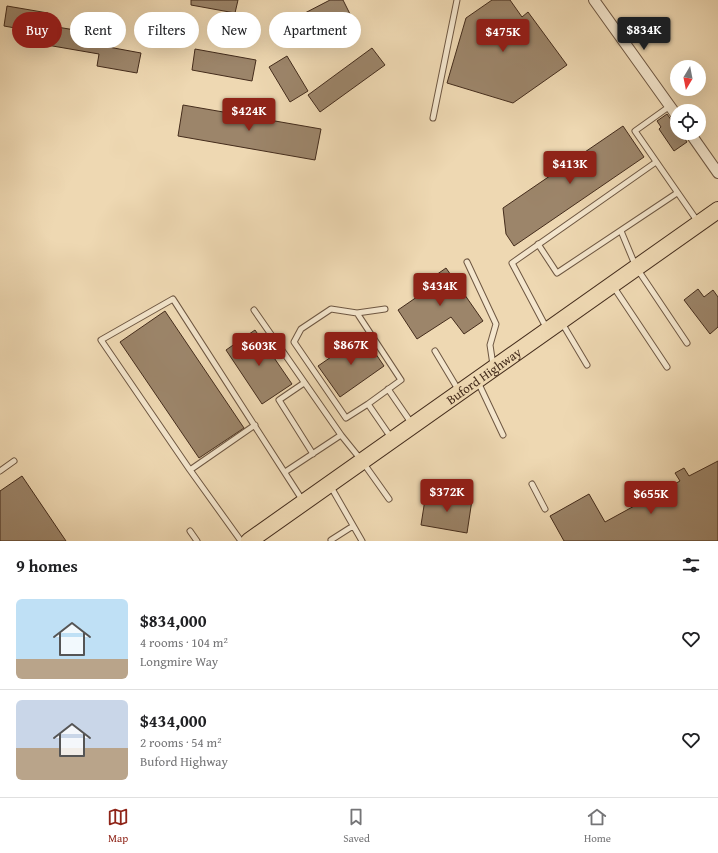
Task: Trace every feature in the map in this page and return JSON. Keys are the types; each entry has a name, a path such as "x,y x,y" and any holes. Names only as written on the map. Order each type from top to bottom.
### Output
{"main road":[{"name":"Buford Highway","path":"249,541 718,210"}],"street":[{"path":"594,0 670,106"},
{"path":"695,140 718,173"}],"lane":[{"path":"433,118 457,0"},
{"path":"670,106 635,131 698,223"},
{"path":"587,365 554,325 512,263 656,162"},
{"path":"538,244 557,273 677,193"},
{"path":"621,231 636,267 687,343"},
{"path":"467,262 496,324 490,345 494,368"},
{"path":"612,284 667,367"},
{"path":"241,541 190,470 101,340 173,299 304,502"},
{"path":"357,313 401,380 346,418 294,342 301,329 331,309 357,313 385,309"},
{"path":"254,310 341,435 390,499"},
{"path":"435,351 460,392"},
{"path":"477,380 503,435"},
{"path":"304,383 279,400 314,454"},
{"path":"388,389 413,425"},
{"path":"368,404 392,440"},
{"path":"190,470 255,425"},
{"path":"285,472 341,435"},
{"path":"0,472 14,461"},
{"path":"329,484 362,541"},
{"path":"532,484 545,509"},
{"path":"331,540 354,526"},
{"path":"190,532 197,541"}],"building":[{"path":"191,0 238,0 235,12 191,5"},
{"path":"330,0 343,0 349,12 307,12"},
{"path":"492,0 510,0 522,17 528,12 567,65 513,103 447,83 466,18"},
{"path":"7,6 42,12 12,12 12,27 4,26"},
{"path":"62,28 70,29 70,48 114,48 141,53 137,73 97,66 99,54 62,48"},
{"path":"372,48 385,65 320,112 308,95"},
{"path":"195,49 256,60 252,81 192,70"},
{"path":"287,56 308,91 290,102 269,67"},
{"path":"183,105 321,129 315,160 178,136"},
{"path":"667,114 670,118 670,140 686,140 687,142 674,151 659,129 661,127 657,121"},
{"path":"623,126 644,157 514,246 506,234 503,208"},
{"path":"446,268 483,321 464,334 451,317 417,339 398,310 430,288 426,282"},
{"path":"698,289 704,297 713,290 718,297 718,327 710,334 684,300"},
{"path":"165,311 244,428 199,458 120,342"},
{"path":"255,330 292,384 262,404 226,350"},
{"path":"363,335 384,366 340,397 318,366"},
{"path":"718,461 718,541 564,541 550,516 589,494 605,522 680,481 675,473 684,468 689,476"},
{"path":"22,476 66,541 0,541 0,491"},
{"path":"426,493 472,500 467,533 421,525"}]}
